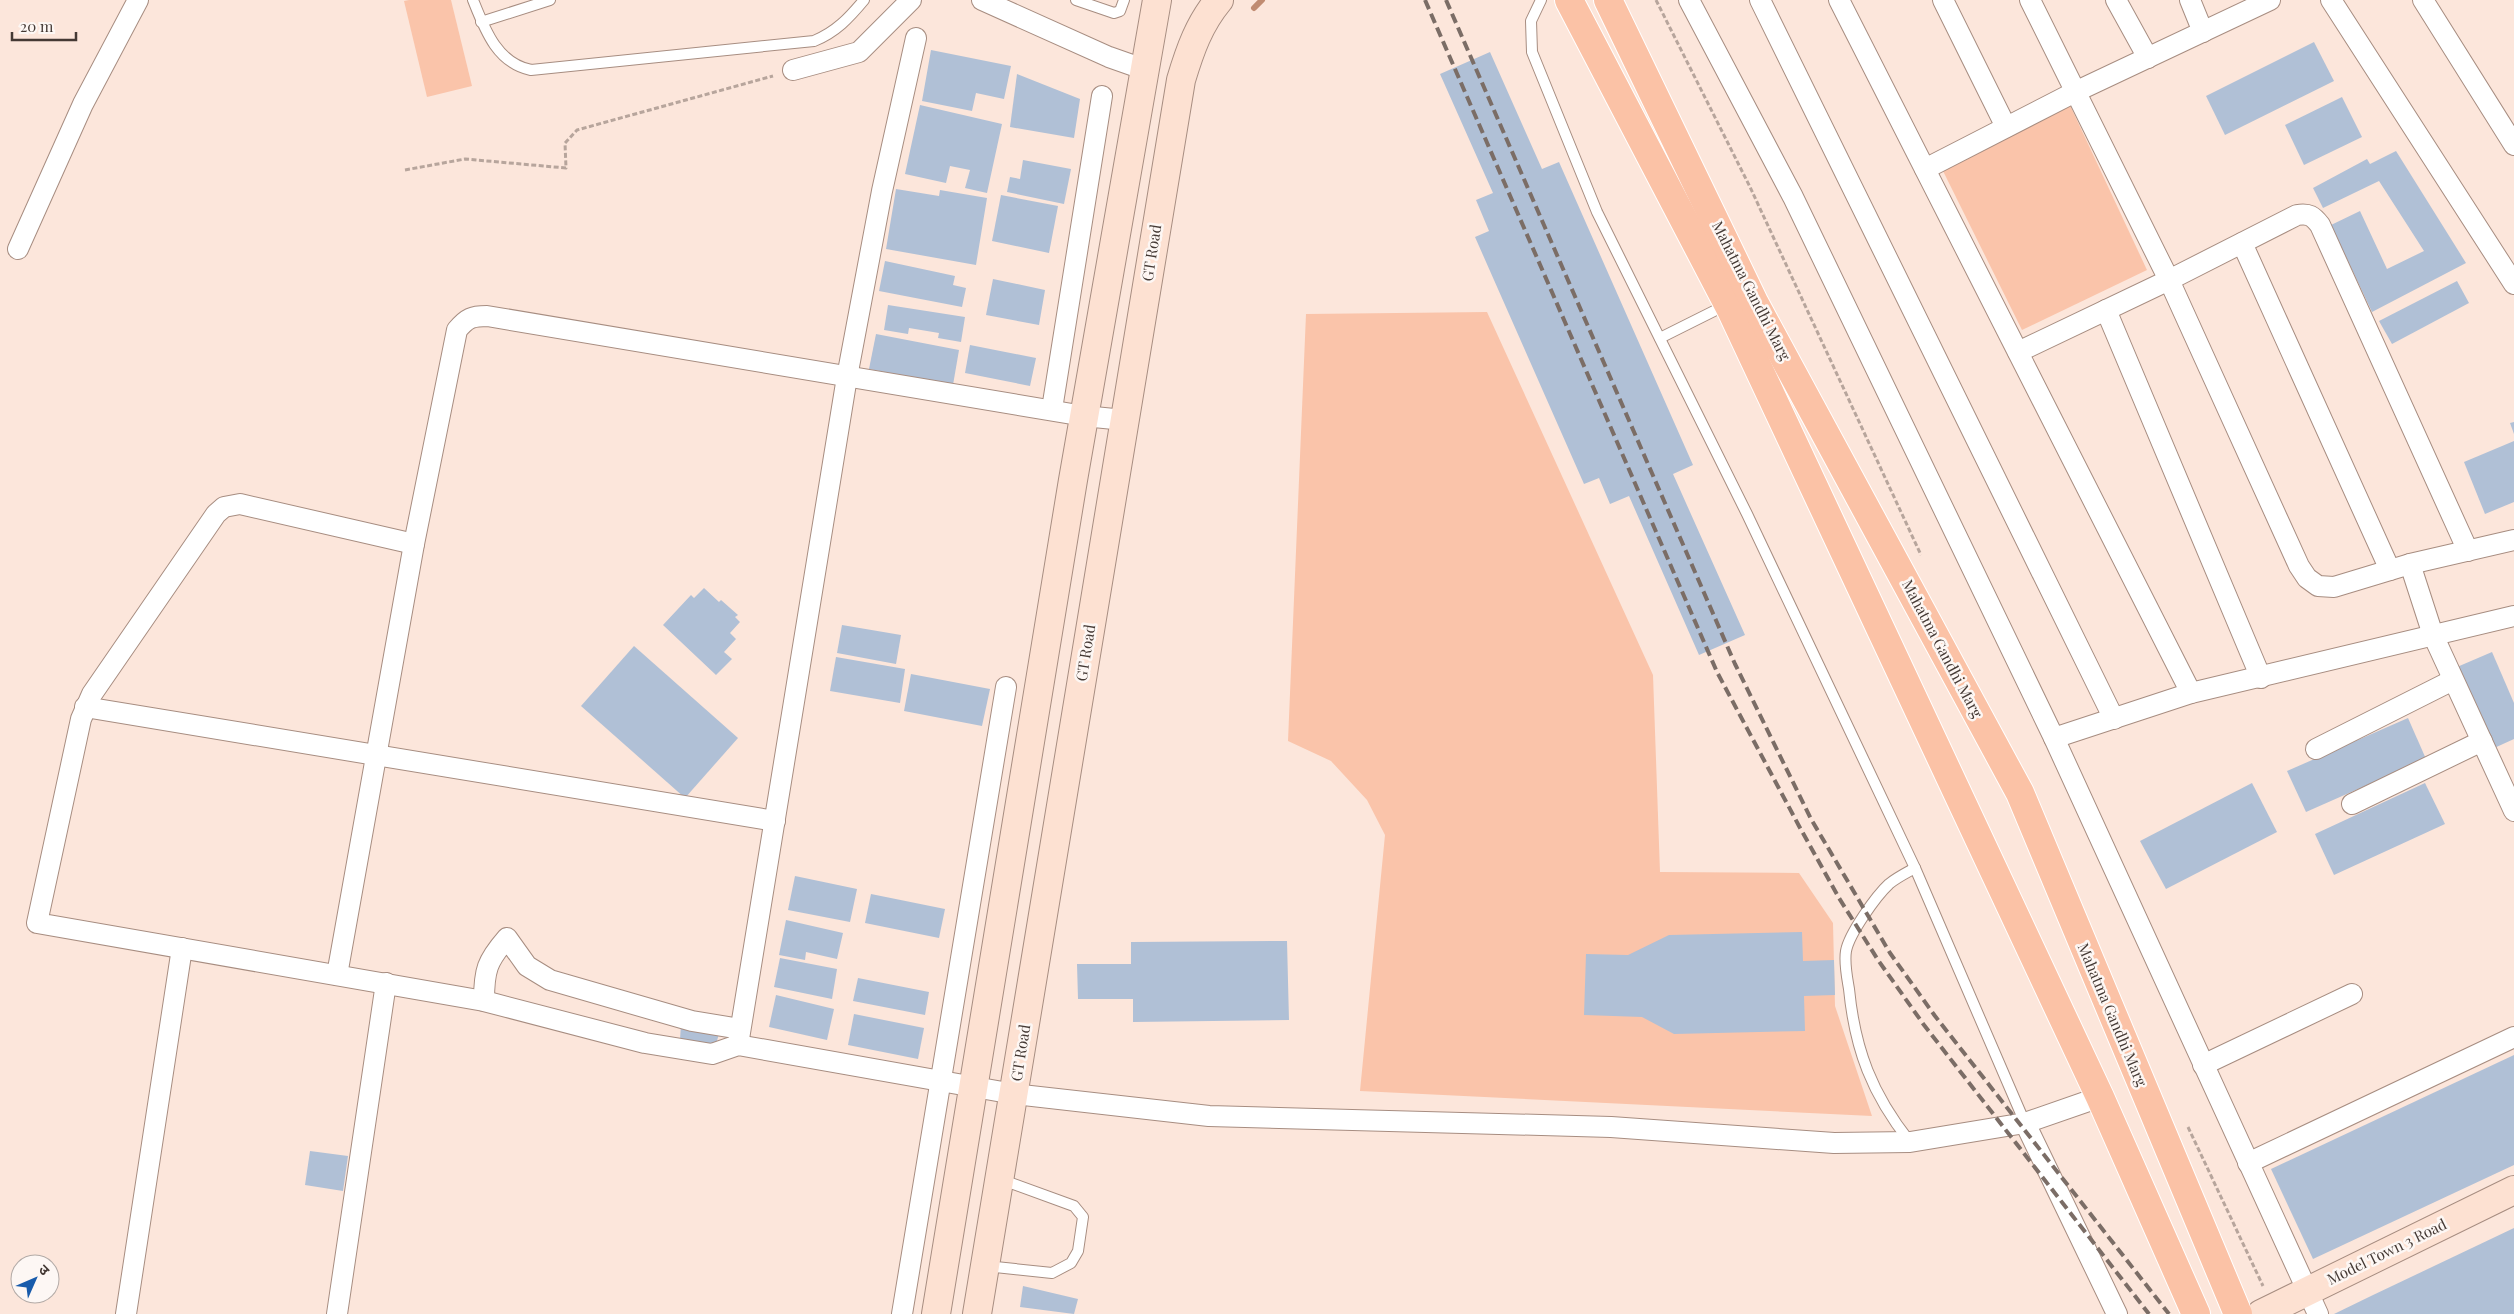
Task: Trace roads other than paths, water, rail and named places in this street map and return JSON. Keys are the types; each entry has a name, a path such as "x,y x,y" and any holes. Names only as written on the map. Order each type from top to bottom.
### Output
{"main road":[{"path":"936,1314 1084,416 1157,0"},
{"name":"GT Road","path":"977,1314 1181,80 1192,44 1201,24 1219,0"},
{"name":"Mahatma Gandhi Marg","path":"1568,0 1728,304 2100,1097 2196,1314"},
{"name":"Mahatma Gandhi Marg","path":"1608,0 1755,304 2020,793 2238,1314"},
{"name":"Model Town 3 Road","path":"2261,1314 2312,1302 2514,1190"}],"street":[{"path":"18,249 83,104 138,0"},
{"path":"793,70 859,52 911,0"},
{"path":"982,0 1109,57 1146,70"},
{"path":"1689,0 1793,196 2054,738 2312,1302"},
{"path":"1760,0 2114,719"},
{"path":"1839,0 2191,694"},
{"path":"1943,0 2006,127"},
{"path":"2030,0 2170,280 2299,566 2307,578 2318,586 2334,587 2410,564 2514,540"},
{"path":"2116,0 2148,58"},
{"path":"2190,0 2203,32"},
{"path":"1925,169 2075,92 2270,0"},
{"path":"2331,0 2514,284"},
{"path":"2423,0 2514,145"},
{"path":"414,544 240,504 224,507 216,514 92,694 85,707 37,923 484,1001 645,1043 712,1054 739,1037 847,377 882,191 916,38"},
{"path":"1052,409 1102,96"},
{"path":"2018,352 2170,280 2297,214 2306,213 2313,216 2320,225 2468,551"},
{"path":"2242,243 2390,570"},
{"path":"2106,310 2261,678"},
{"path":"338,975 414,544 457,330 465,319 474,316 1052,409 1084,416 1124,420"},
{"path":"2410,564 2433,635 2514,811"},
{"path":"2054,738 2191,694 2514,616"},
{"path":"2316,749 2453,680"},
{"path":"902,1314 1006,687"},
{"path":"85,707 775,820"},
{"path":"2352,804 2482,742"},
{"path":"484,1001 484,982 490,958 507,938 527,966 550,980 692,1021 739,1037 1014,1094 1218,1117 1611,1127 1834,1143 1910,1142 2025,1123 2100,1097"},
{"path":"126,1314 182,948"},
{"path":"337,1314 386,984"},
{"path":"2203,1065 2352,994"},
{"path":"2248,1163 2514,1038"},
{"path":"2025,1123 2117,1314"}],"lane":[{"path":"473,0 481,22 498,52 510,63 532,70 814,41 830,35 844,23 864,0"},
{"path":"481,22 550,0"},
{"path":"1076,0 1114,13 1120,11 1124,0"},
{"path":"1542,0 1532,21 1532,52 1598,212 1747,514 1915,868 2025,1123"},
{"path":"1660,338 1728,304"},
{"path":"1910,1142 1887,1113 1863,1058 1852,1019 1846,963 1849,943 1880,893 1890,883 1915,868"},
{"path":"985,1265 1052,1273 1071,1263 1078,1251 1083,1217 1074,1206 1000,1179"}],"waterway":[{"path":"1254,8 1262,0"}],"railway":[{"path":"1425,0 1717,672 1799,826 1839,898 1878,960 1924,1025 2149,1314"},
{"path":"1446,0 1735,664 1811,819 1890,953 1935,1016 2169,1314"}]}
